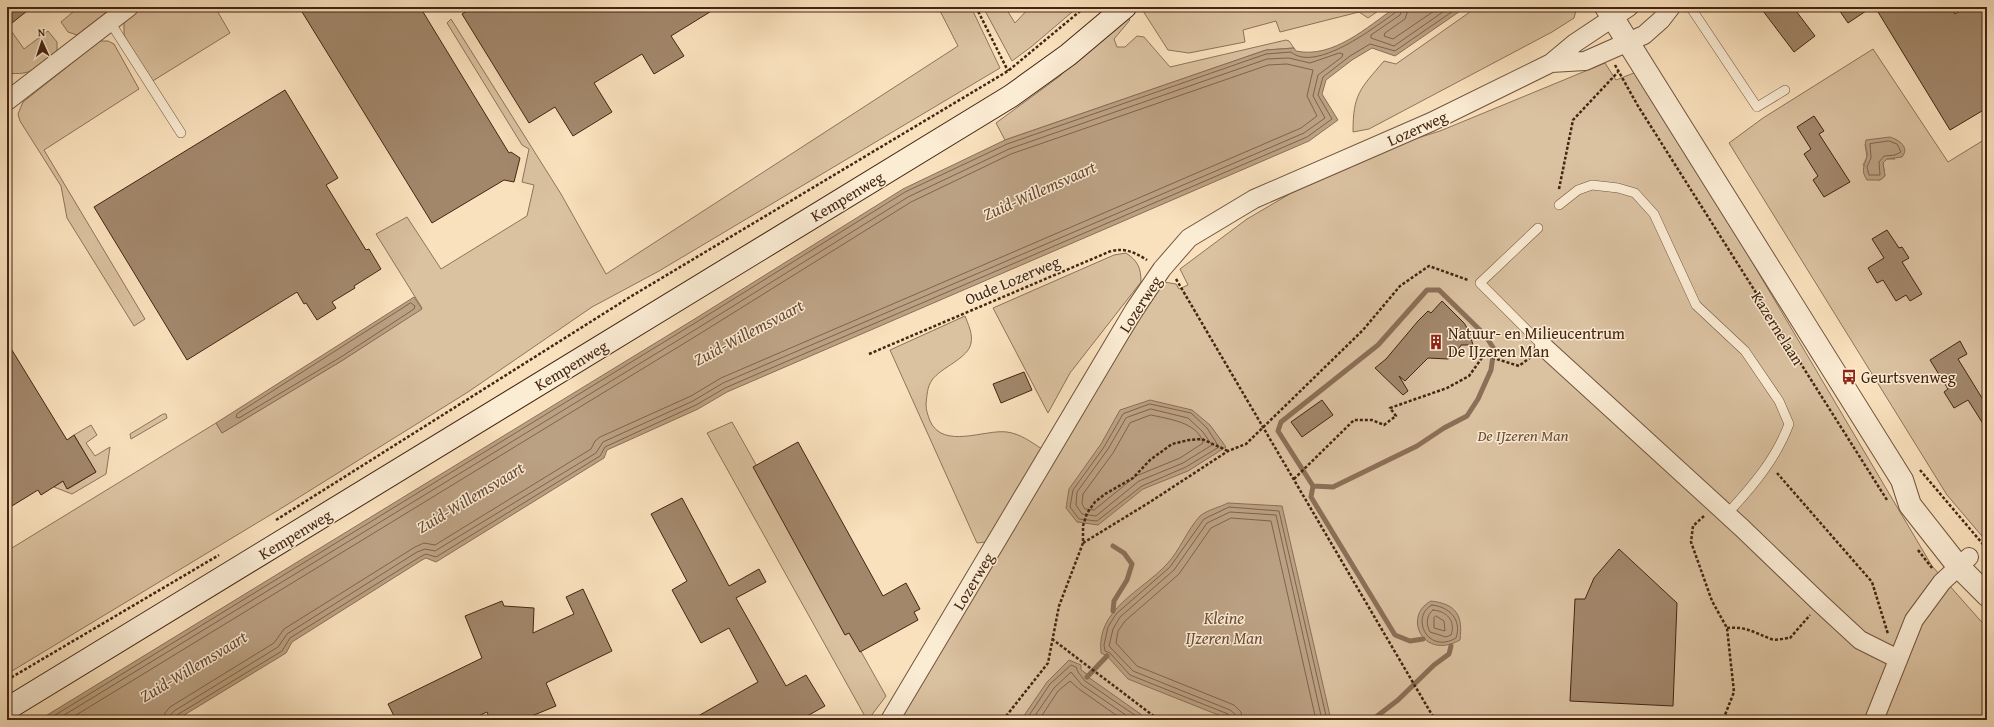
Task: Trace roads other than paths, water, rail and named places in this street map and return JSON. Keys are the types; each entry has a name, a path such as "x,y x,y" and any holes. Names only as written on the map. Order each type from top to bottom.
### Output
{"main road":[{"name":"Kempenweg","path":"7,709 1011,96 1068,55 1125,7"},
{"name":"Kazernelaan","path":"1616,11 1627,42 1670,108 1902,480 1921,497 1987,595"},
{"name":"Kazernelaan","path":"1964,562 1987,576"}],"street":[{"path":"9,95 129,7"},
{"name":"Lozerweg","path":"1552,64 1585,61 1644,35 1661,20 1671,7"},
{"name":"Lozerweg","path":"890,720 1134,310 1162,270 1189,238 1254,199 1431,122 1552,64 1575,43 1616,11"},
{"path":"1544,347 1721,509 1820,604 1860,640 1898,660"},
{"path":"1878,719 1898,660 1914,620 1942,582 1964,562"}],"lane":[{"path":"1687,7 1691,8 1757,107 1785,90"},
{"path":"110,22 181,133"},
{"path":"1559,205 1578,190 1592,185 1618,188 1635,193 1654,214 1696,305 1745,351 1779,401 1789,424 1782,442 1751,488 1721,509"},
{"path":"1538,228 1480,283 1544,347"}],"water":[{"name":"Zuid-Willemsvaart","path":"1396,7 1466,7 1395,56 1372,48 1352,60 1326,80 1322,94 1338,120 1309,141 727,392 698,409 607,450 604,458 436,562 426,558 422,560 292,642 286,653 176,720 39,720 693,320 903,189 1005,140 1266,50 1294,48 1296,51 1310,52 1336,46 1349,40"},
{"path":"1890,137 1900,142 1904,147 1905,150 1902,157 1887,159 1883,163 1885,176 1880,180 1867,180 1863,171 1867,156 1865,144 1866,140"},
{"path":"414,297 422,309 343,360 222,433 216,423"},
{"path":"1150,400 1192,410 1210,425 1226,447 1188,471 1143,489 1098,525 1077,522 1066,508 1069,489 1101,444 1120,410"},
{"name":"Kleine IJzeren Man","path":"1228,503 1282,506 1331,720 1231,720 1128,679 1107,656 1101,653 1101,638 1106,624 1122,602 1167,564 1200,516 1210,510"},
{"path":"1431,601 1447,605 1456,613 1460,624 1460,640 1447,645 1436,645 1427,641 1421,634 1418,625 1418,616 1422,608"},
{"path":"1069,660 1081,665 1081,670 1087,674 1088,677 1149,720 1021,720 1047,682"}],"waterway":[{"path":"1313,486 1333,487 1417,446 1444,428 1467,416 1478,399 1491,370 1494,349 1485,335 1439,290 1427,290 1378,345 1281,422 1278,431 1313,486 1311,497 1395,635 1410,641 1423,639"},
{"path":"1113,546 1124,553 1132,564 1127,580 1114,601 1113,611"},
{"path":"1372,720 1398,700 1434,665 1449,654 1451,646"},
{"path":"1087,677 1107,656"}],"place":[{"name":"Natuur- en Milieucentrum De IJzeren Man","path":"1436,342"},
{"name":"Geurtsvenweg","path":"1849,377"}],"park label":[{"name":"De IJzeren Man","path":"1523,435"}]}
